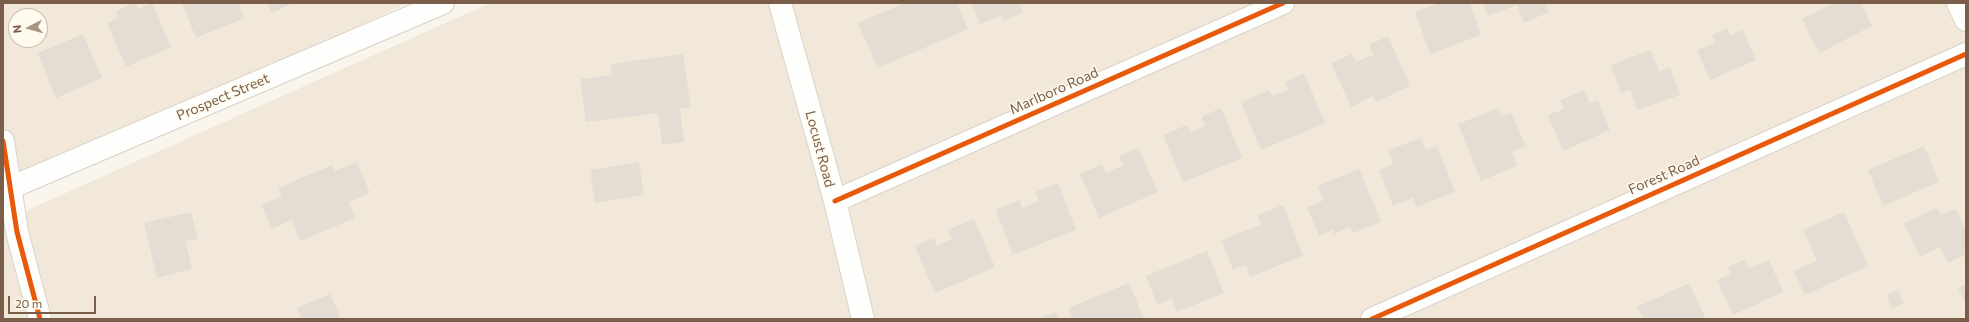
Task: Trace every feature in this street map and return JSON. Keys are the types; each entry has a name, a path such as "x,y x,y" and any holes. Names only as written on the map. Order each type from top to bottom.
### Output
{"street":[{"name":"Prospect Street","path":"6,189 443,3"},
{"name":"Locust Road","path":"780,3 835,201 863,319"},
{"name":"Marlboro Road","path":"835,201 1283,3"},
{"path":"1958,3 1966,20"},
{"name":"Forest Road","path":"1372,319 1966,54"},
{"path":"3,141 6,189 16,232 40,319"}],"shaded area":[{"path":"3,3 408,3 3,191"},
{"path":"490,3 1966,3 1966,319 3,319 3,221"}],"building":[{"path":"135,3 138,9 152,3 171,47 126,67 107,23 118,18 116,11"},
{"path":"182,3 238,3 244,18 196,38"},
{"path":"267,3 294,3 272,13"},
{"path":"905,3 957,3 968,29 878,68 858,23"},
{"path":"971,3 1026,3 1020,6 1023,13 1003,21 1001,16 980,24"},
{"path":"1440,3 1470,3 1481,35 1430,54 1415,12"},
{"path":"1483,3 1545,3 1549,12 1524,23 1517,5 1488,16"},
{"path":"1834,3 1861,3 1872,26 1819,53 1802,19"},
{"path":"1728,28 1730,35 1743,30 1756,60 1710,80 1697,50 1715,43 1712,35"},
{"path":"83,34 102,78 56,98 38,53"},
{"path":"1388,36 1410,86 1376,102 1373,96 1351,107 1331,63 1352,54 1356,62 1373,55 1369,45"},
{"path":"1651,50 1659,72 1670,67 1680,95 1637,110 1630,90 1621,93 1611,65"},
{"path":"683,54 691,107 680,109 684,142 662,145 658,113 586,122 580,79 612,75 611,64"},
{"path":"1304,73 1325,123 1261,150 1241,102 1269,90 1272,96 1288,90 1285,82"},
{"path":"1584,90 1590,103 1598,100 1610,130 1563,151 1548,115 1564,109 1560,100"},
{"path":"1221,108 1242,158 1183,182 1163,135 1187,125 1190,132 1205,126 1201,117"},
{"path":"1498,108 1502,116 1511,113 1526,146 1512,152 1517,166 1481,181 1458,124"},
{"path":"1421,138 1426,150 1437,146 1455,192 1417,207 1413,198 1393,206 1379,170 1393,164 1388,150"},
{"path":"1924,146 1939,182 1883,206 1868,170"},
{"path":"1138,148 1158,192 1099,218 1080,174 1102,164 1106,173 1123,165 1119,156"},
{"path":"357,162 370,193 349,202 355,218 300,241 292,220 271,229 262,205 282,196 278,188 332,165 335,171"},
{"path":"639,162 644,195 595,203 590,170"},
{"path":"1359,169 1381,222 1353,233 1350,227 1334,234 1333,230 1319,236 1307,207 1324,200 1318,186"},
{"path":"1058,183 1076,230 1013,255 996,210 1019,200 1022,208 1039,201 1035,192"},
{"path":"1283,205 1303,256 1250,277 1246,265 1233,270 1222,240 1261,225 1257,215"},
{"path":"1937,208 1941,215 1956,209 1966,231 1966,254 1948,263 1940,247 1920,257 1904,223"},
{"path":"191,212 198,239 185,241 192,269 157,278 144,223"},
{"path":"1844,212 1868,266 1805,295 1794,271 1817,261 1803,230"},
{"path":"974,219 995,267 935,293 915,246 934,238 937,246 952,239 948,230"},
{"path":"1207,251 1224,293 1177,312 1172,299 1157,304 1146,276"},
{"path":"1745,259 1749,268 1769,260 1783,292 1733,315 1717,280 1731,274 1728,267"},
{"path":"1129,283 1144,319 1072,319 1068,308"},
{"path":"1689,283 1706,319 1643,319 1637,307"},
{"path":"1966,284 1966,305 1958,288"},
{"path":"1898,290 1904,303 1892,309 1886,295"},
{"path":"330,294 341,319 301,319 297,308"},
{"path":"1056,312 1059,319 1037,319"}],"cycle path":[{"path":"835,201 1283,3"},
{"path":"1372,319 1966,54"},
{"path":"3,141 17,232 40,319"}]}
